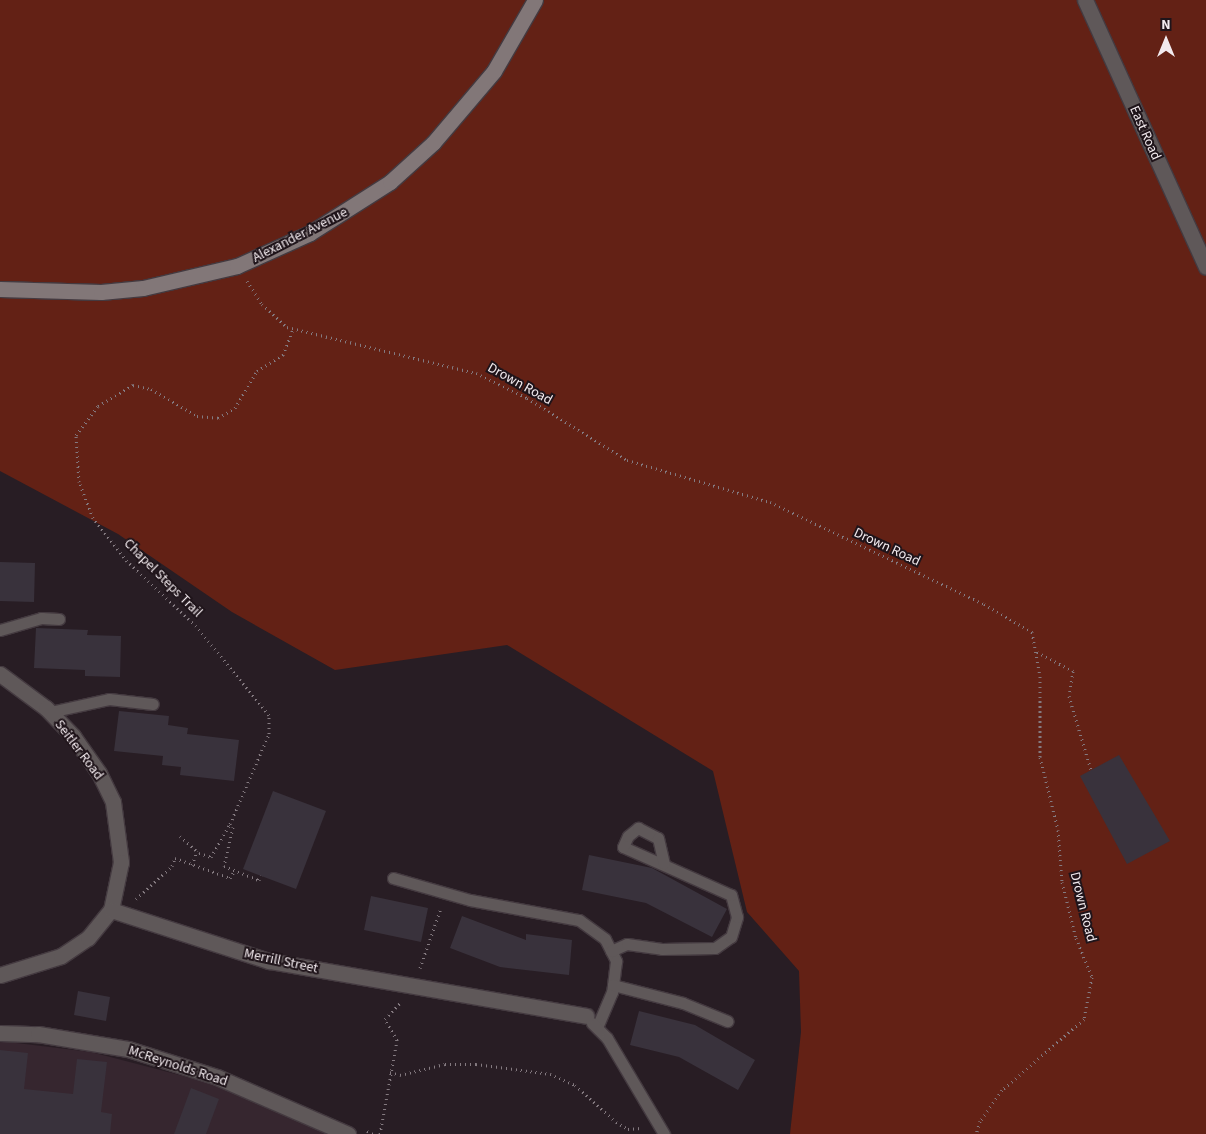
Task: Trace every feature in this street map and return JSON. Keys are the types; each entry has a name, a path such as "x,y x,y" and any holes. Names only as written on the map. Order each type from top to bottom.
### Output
{"main road":[{"name":"Alexander Avenue","path":"0,289 101,292 190,279 237,266 334,220 414,162 478,93 507,52 535,0"}],"street":[{"name":"East Road","path":"1085,0 1206,267"},
{"name":"Seitler Road","path":"0,674 50,712 99,773 113,802 121,862 116,911"},
{"path":"0,974 61,956 88,938 116,911"},
{"name":"Merrill Street","path":"116,911 269,960 586,1016"},
{"name":"McReynolds Road","path":"0,1033 38,1034 138,1052 217,1077 348,1134"}],"lane":[{"path":"0,630 41,618 59,618"},
{"path":"50,712 108,699 153,704"},
{"path":"611,951 627,944 662,949 715,948 731,937 737,917 731,894 664,863"},
{"path":"393,878 445,893 579,920 605,939 616,960 612,985 597,1027"},
{"path":"612,985 683,1002 727,1020"},
{"path":"586,1016 607,1038 661,1130"}],"path":[{"name":"Drown Road","path":"237,266 262,304 294,329 476,373 527,398 627,460 770,502 984,604 1032,632 1040,676 1040,757 1058,830 1062,882 1076,938 1092,977 1084,1019 1002,1090 976,1134"},
{"name":"Chapel Steps Trail","path":"230,824 269,734 269,715 196,626 127,561 93,518 79,482 76,435 98,406 133,385 151,389 197,416 218,418 235,408 257,371 283,354 294,329"},
{"path":"1036,652 1073,671 1069,696 1091,770"},
{"path":"180,836 196,851 211,857 230,824"},
{"path":"230,824 233,827 224,866 259,880 261,875"},
{"path":"192,864 196,851"},
{"path":"116,911 172,866 175,858 230,878 235,870"},
{"path":"418,973 445,893"},
{"path":"380,1134 397,1040 385,1019 405,997"},
{"path":"390,1072 400,1074 445,1064 476,1064 550,1074 575,1085 628,1129 661,1130"}],"shaded area":[{"path":"0,0 1206,0 1206,1134 790,1134 801,1032 799,971 747,912 713,771 507,645 335,670 232,612 118,534 0,471"},
{"path":"0,1041 91,1052 214,1084 330,1134 0,1134"}],"building":[{"path":"0,562 35,563 34,602 0,601"},
{"path":"36,628 88,630 87,635 121,636 120,677 85,676 85,670 34,668"},
{"path":"119,711 169,716 168,725 188,728 187,734 239,740 234,781 180,775 181,767 162,765 163,756 114,751"},
{"path":"1119,755 1170,841 1127,864 1080,776"},
{"path":"273,791 326,811 296,889 243,869"},
{"path":"589,855 652,868 727,909 712,937 646,903 582,890"},
{"path":"371,896 428,908 421,942 364,930"},
{"path":"462,916 526,940 526,934 572,940 569,975 500,967 450,948"},
{"path":"78,991 110,997 106,1021 74,1015"},
{"path":"639,1011 695,1025 755,1060 738,1090 679,1057 630,1045"},
{"path":"0,1050 28,1053 24,1089 73,1094 77,1059 107,1062 101,1112 112,1114 110,1134 0,1134"},
{"path":"191,1088 219,1099 206,1134 174,1134"}]}
